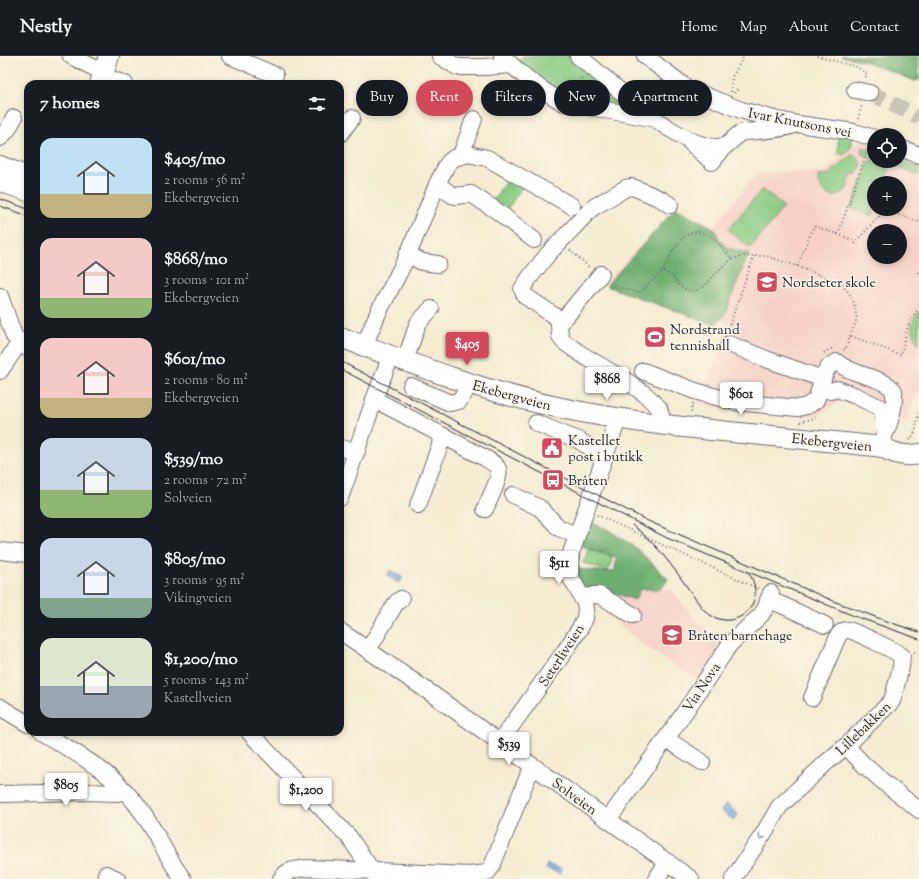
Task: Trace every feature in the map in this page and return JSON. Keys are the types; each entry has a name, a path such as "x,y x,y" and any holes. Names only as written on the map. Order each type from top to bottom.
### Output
{"main road":[{"path":"0,181 24,190"},
{"name":"Ekebergveien","path":"344,338 398,359 468,383 538,403 618,419 661,424 883,442 916,448"}],"street":[{"path":"71,56 118,80"},
{"path":"230,56 275,75"},
{"path":"440,56 457,67 485,67 506,60 554,98"},
{"name":"Ivar Knutsons vei","path":"645,56 687,88 741,110 768,118 798,124 854,132 867,140"},
{"path":"585,61 654,118 683,136 712,162 725,146 740,133 787,128 798,124"},
{"path":"740,133 742,124 741,110"},
{"path":"610,111 654,118"},
{"path":"0,138 8,129 14,118"},
{"path":"344,129 352,118"},
{"path":"461,155 474,119"},
{"path":"907,151 919,155"},
{"path":"364,346 378,313 408,254 437,184 448,163 454,158 468,154 486,158 572,206"},
{"path":"0,164 24,173"},
{"path":"437,184 452,195 456,196 471,194 534,240"},
{"path":"562,321 525,296 522,289 539,265 560,241 592,208 626,188 635,188 661,199 670,205"},
{"path":"408,254 422,262 438,264"},
{"path":"600,275 559,324 560,336 564,342 584,356 628,382 646,395 659,408 661,424"},
{"path":"0,296 16,340 0,371"},
{"path":"344,487 374,400 418,323 431,309"},
{"path":"729,344 825,386 837,388 877,405 886,414"},
{"path":"642,371 695,391 735,402 798,408 807,406 816,400 825,386 824,372 841,356 847,370 887,384 894,391 894,396 884,419 883,442"},
{"path":"411,386 450,403 459,401 464,394 468,383"},
{"path":"374,400 486,458 497,467 497,479 485,509"},
{"name":"Seterliveien","path":"499,743 580,628 585,618 586,609 570,576 571,553 585,509 618,419"},
{"path":"536,423 578,440 605,456"},
{"path":"418,505 442,436"},
{"path":"344,449 357,451"},
{"path":"513,495 540,508 559,528 576,535"},
{"path":"0,551 24,554"},
{"path":"582,598 599,595 633,615"},
{"path":"769,597 825,625"},
{"name":"Via Nova","path":"608,820 666,740 730,644 761,615 769,597"},
{"path":"368,650 396,603 401,599"},
{"name":"Lillebakken","path":"733,879 782,804 821,767 846,746 892,701 901,667 902,656 857,633 848,630 842,632 838,636 812,698"},
{"name":"Solveien","path":"344,634 535,767 691,879"},
{"path":"0,707 24,722"},
{"path":"48,736 88,760 125,791 142,813 184,879"},
{"path":"253,736 349,837 376,875"},
{"path":"666,740 702,762"},
{"path":"846,746 882,780 919,810"},
{"path":"281,879 290,870 306,868 376,875 470,875 487,873 492,866 528,776 535,767"},
{"path":"0,794 87,792 117,794 125,791"},
{"path":"656,879 668,862"}],"path":[{"path":"732,77 744,56"},
{"path":"817,56 858,67 867,74 854,132"},
{"path":"576,80 585,61"},
{"path":"838,234 867,154"},
{"path":"855,244 856,240 885,210 919,222"},
{"path":"797,266 814,226 856,240"},
{"path":"560,241 615,286 639,293 663,271 681,240 690,232 707,234 717,242 732,259"},
{"path":"663,271 686,290 695,291 705,286 721,268 732,259 743,256 766,256 797,266 840,283 849,293 854,303 857,319 851,336 841,356"},
{"path":"729,344 725,337 754,256"},
{"path":"851,336 901,355 910,322 915,312 919,308"},
{"path":"916,448 915,432 919,411"},
{"path":"585,509 769,597"}],"shaded area":[{"name":"Nordseter skole","path":"864,140 867,141 867,168 907,168 907,155 919,159 919,387 906,422 843,401 836,403 814,417 747,413 698,402 728,331 725,322 608,280 676,207 714,226 757,173 822,172"},
{"name":"Bråten barnehage","path":"641,590 672,590 694,619 717,640 720,653 698,681 646,647 608,615 621,596 636,601"}],"green space":[{"path":"523,56 572,56 602,80 554,80 554,90 546,84 546,80 541,80 518,62"},
{"path":"841,56 919,56 919,80 915,81 864,61"},
{"path":"610,86 618,93 618,108 610,107"},
{"path":"838,134 852,135 852,146 844,155 838,154"},
{"path":"863,147 867,148 867,156 861,154"},
{"path":"853,154 857,157 861,164 860,170 850,177 848,186 840,195 830,196 826,194 820,186 818,176 830,175"},
{"path":"907,164 919,168 919,175 900,168 907,168"},
{"path":"867,168 890,168 887,176 867,176 867,214 851,208"},
{"path":"510,175 525,183 504,214 490,205"},
{"path":"762,189 784,207 750,248 728,230"},
{"path":"676,208 715,229 724,245 736,251 749,253 725,314 715,325 606,286"},
{"path":"919,312 919,345 914,337 912,324"},
{"path":"587,521 607,529 636,548 668,579 661,589 640,589 635,600 611,592 581,590 577,569 610,572 615,570 616,557 578,545"},
{"path":"588,549 613,557 608,571 583,563"}],"water":[{"path":"390,570 403,578 399,583 387,576"},
{"path":"726,804 738,814 734,821 721,811"},
{"path":"547,864 562,869 561,874 546,869"}],"tunnel":[{"path":"870,93 919,117"}],"tram line":[{"path":"0,199 24,208"},
{"path":"0,206 24,215"},
{"path":"344,363 648,521 836,602 919,632"},
{"path":"344,371 667,538 854,616 919,639"},
{"path":"632,525 662,553 702,608 714,617 725,620 736,619 746,613 752,605 755,594 754,583 747,571"}],"place":[{"name":"Nordseter skole","path":"767,282"},
{"name":"Nordstrand tennishall","path":"655,337"},
{"name":"Kastellet post i butikk","path":"552,448"},
{"name":"Bråten","path":"553,480"},
{"name":"Bråten barnehage","path":"672,635"}]}
